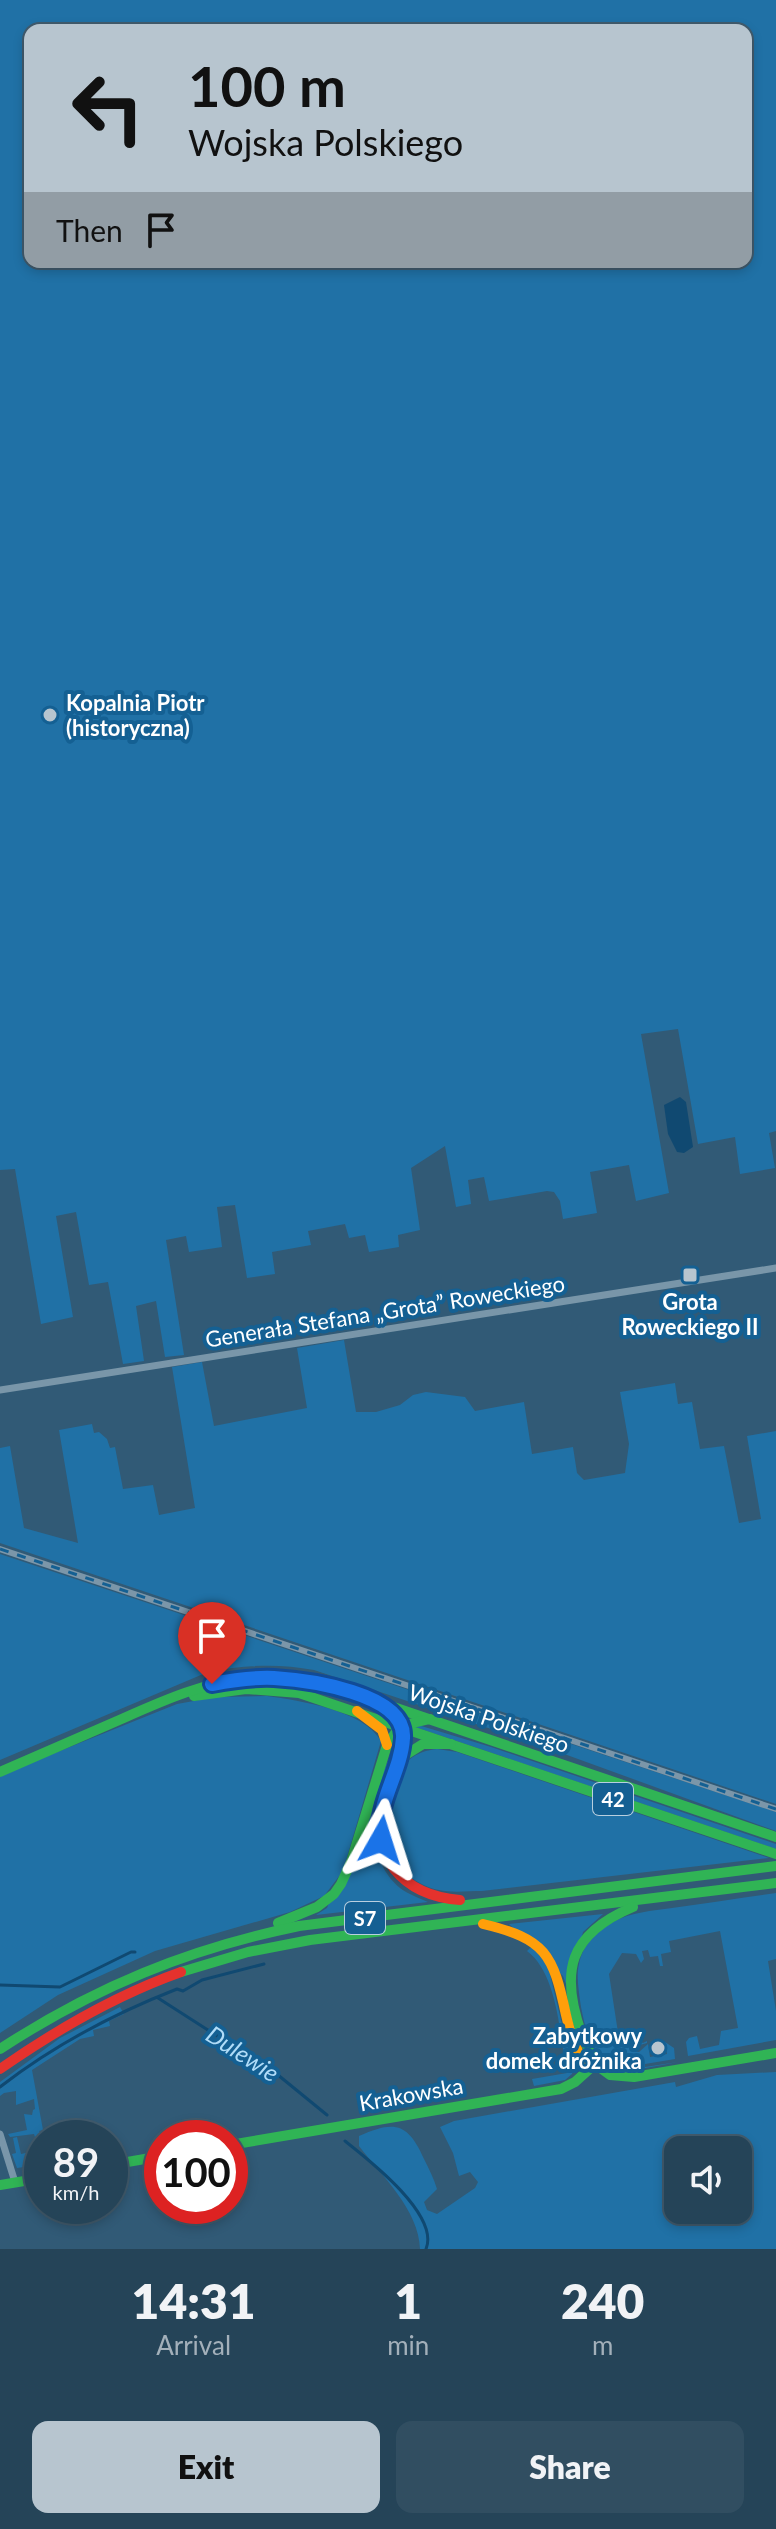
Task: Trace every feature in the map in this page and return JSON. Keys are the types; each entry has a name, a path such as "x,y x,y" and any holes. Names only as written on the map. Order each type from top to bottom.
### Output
{"main road":[{"name":"Wojska Polskiego","path":"0,1772 193,1689 251,1678 304,1681 379,1702 776,1837"},
{"name":"Wojska Polskiego","path":"140,1712 197,1695 235,1688 267,1688 299,1693 776,1854"},
{"path":"379,1702 394,1713 404,1736 380,1825 384,1854 393,1868 412,1886 435,1897 493,1902"},
{"path":"357,1711 382,1730 387,1745"},
{"path":"237,1939 312,1910 338,1889 351,1862 387,1745 400,1726 430,1719"},
{"path":"399,1759 423,1744 451,1744"},
{"name":"S7","path":"0,2049 46,2018 113,1982 172,1958 237,1939 299,1926 776,1866"},
{"name":"S7","path":"0,2069 50,2035 103,2005 192,1968 288,1944 776,1883"},
{"path":"595,2064 582,2034 574,1995 571,1974 575,1955 585,1936 602,1920 662,1897"},
{"path":"469,1921 518,1931 543,1949 557,1972 573,2043 584,2061 595,2064 610,2075 634,2077 776,2053"},
{"name":"Krakowska","path":"248,2142 561,2089 575,2082 595,2064"},
{"path":"0,2185 24,2181"}],"street":[{"name":"Generała Stefana „Grota” Roweckiego","path":"0,1390 776,1268"},
{"path":"0,2134 15,2182"}],"shaded area":[{"path":"0,0 776,0 776,1131 769,1133 775,1168 740,1174 735,1137 698,1144 678,1029 641,1034 669,1193 636,1201 629,1165 590,1172 597,1213 563,1219 560,1201 554,1192 547,1191 489,1201 484,1177 468,1180 471,1204 456,1207 445,1146 411,1168 420,1230 398,1235 399,1247 369,1252 365,1235 349,1238 345,1224 308,1231 311,1245 272,1252 275,1274 247,1278 235,1205 217,1207 222,1247 189,1252 186,1236 166,1240 184,1355 165,1357 156,1301 136,1306 144,1361 123,1364 108,1282 89,1285 76,1212 56,1216 73,1317 41,1324 15,1169 0,1170"},
{"path":"680,1097 686,1102 693,1147 684,1153 677,1152 668,1134 664,1105"},
{"path":"344,1340 356,1412 376,1412 400,1405 413,1395 426,1392 465,1397 475,1411 524,1402 532,1454 573,1447 577,1473 584,1480 625,1473 629,1444 620,1392 675,1383 678,1404 692,1402 700,1449 724,1446 739,1523 761,1519 747,1436 776,1431 776,1804 0,1543 0,1448 10,1446 24,1528 78,1543 59,1430 92,1424 94,1433 99,1432 107,1439 110,1448 115,1447 123,1489 153,1485 159,1515 195,1508 172,1367 202,1362 214,1426 307,1408 297,1348"},
{"path":"0,1554 776,1812 776,1831 545,1747 314,1670 287,1666 248,1666 208,1672 0,1760"},
{"path":"267,1696 313,1704 346,1714 372,1730 381,1741 343,1871 324,1896 290,1912 155,1951 58,1995 0,2033 0,1775 177,1704 216,1697"},
{"path":"418,1725 776,1844 776,1849 415,1727"},
{"path":"398,1737 376,1816 378,1854 386,1872 400,1888 428,1902 316,1915 327,1908"},
{"path":"437,1749 457,1752 769,1858 482,1891 432,1888 416,1881 395,1863 387,1849 386,1830 391,1803 404,1766 415,1755"},
{"path":"776,1893 776,1959 768,1961 776,2011 776,2040 688,2056 686,2042 689,2038 697,2036 700,2049 719,2045 721,2031 738,2028 720,1931 669,1941 671,1952 661,1954 663,1966 660,1966 658,1956 650,1957 648,1950 642,1951 644,1959 641,1963 636,1954 622,1953 609,1974 619,2039 642,2037 639,2041 647,2043 636,2046 634,2051 639,2052 648,2044 650,2057 667,2054 665,2042 674,2048 675,2059 645,2064 645,2067 678,2062 635,2070 610,2064 602,2058 590,2041 578,1980 581,1957 596,1934 613,1922 634,1914"},
{"path":"603,1914 583,1932 569,1992 563,1976 509,1924"},
{"path":"532,1946 547,1962 567,2045 575,2064 572,2074 565,2080 534,2086 532,2079 567,2073 556,2007 545,1975 527,1951"},
{"path":"120,2007 124,2014 109,2021 110,2026 93,2030 94,2036 80,2039 32,2070 41,2120 25,2120 24,2114 32,2115 35,2109 34,2099 16,2105 16,2091 0,2096 0,2082 60,2038"},
{"path":"776,2072 776,2249 420,2249 418,2235 406,2207 359,2146 359,2136 371,2131 391,2127 406,2132 418,2147 437,2189 424,2202 427,2210 437,2214 475,2188 478,2182 470,2172 459,2176 453,2153 440,2127 454,2121 675,2082 676,2087 717,2075"},
{"path":"24,2131 24,2135 10,2137 8,2134"},
{"path":"17,2137 21,2154 24,2153 24,2167 17,2168 12,2154 16,2153 13,2138"}],"waterway":[{"name":"Dulewie","path":"0,1985 60,1987 135,1952"},
{"path":"0,2087 63,2044 130,2009 177,1989 183,1991 202,1980 264,1964"},
{"name":"Dulewie","path":"158,1998 278,2075 327,2115"},
{"name":"Dulewie","path":"345,2141 400,2189 413,2205 428,2235 426,2249"}],"railway":[{"path":"0,1549 776,1809"}],"traffic: fast":[{"path":"0,1772 182,1694 233,1680 278,1678 358,1695 776,1837"},
{"path":"194,1696 246,1689 299,1693 776,1854"},
{"path":"278,1923 317,1907 334,1894 351,1862 387,1745 400,1726 430,1719"},
{"path":"399,1759 423,1744 451,1744"},
{"path":"0,2049 107,1989 181,1959 258,1935 299,1926 776,1866"},
{"path":"181,1972 248,1952 310,1940 776,1883"},
{"path":"595,2064 575,2012 571,1973 583,1942 595,1929 633,1907"},
{"path":"595,2064 610,2075 634,2077 776,2053"},
{"path":"248,2142 561,2089 575,2082 595,2064"},
{"path":"128,2162 144,2159"},
{"path":"0,2185 24,2181"}],"traffic: slow":[{"path":"357,1711 382,1730 387,1745"},
{"path":"483,1924 521,1936 543,1952 556,1977 575,2045 584,2061 595,2064"}],"traffic: jam":[{"path":"379,1702 396,1718 403,1738 383,1816 383,1843 387,1856 394,1869 415,1888 460,1900"},
{"path":"0,2069 87,2014 181,1972"}],"place":[{"name":"Kopalnia Piotr (historyczna)","path":"50,715"},
{"name":"Grota Roweckiego II","path":"690,1275"},
{"name":"Zabytkowy domek dróżnika","path":"658,2048"}],"route":[{"path":"212,1684 251,1678 304,1681 379,1702 394,1713 404,1736 380,1818 381,1840"}]}
